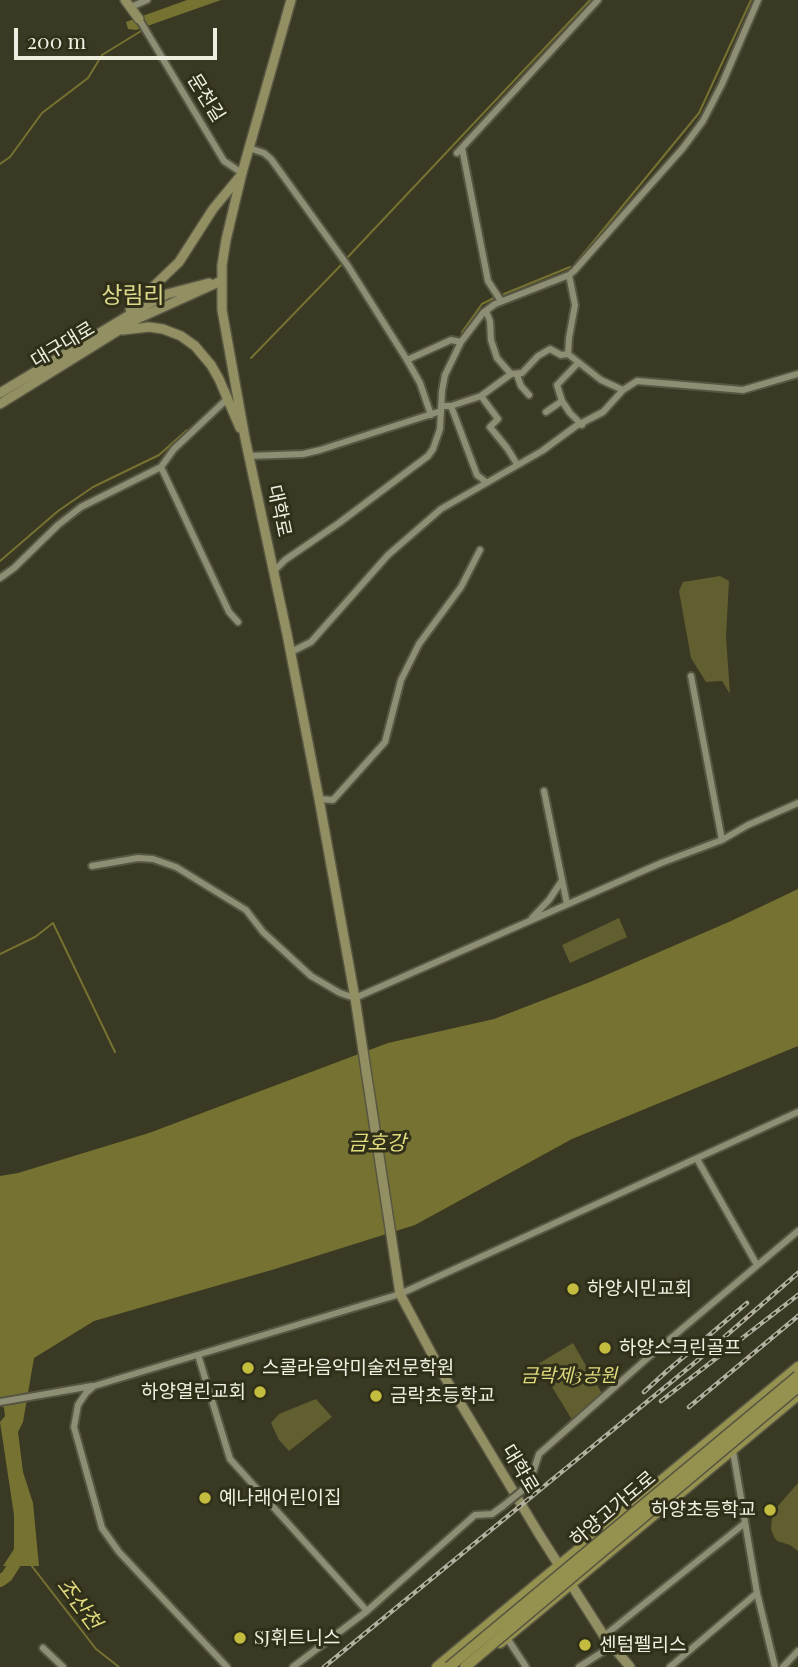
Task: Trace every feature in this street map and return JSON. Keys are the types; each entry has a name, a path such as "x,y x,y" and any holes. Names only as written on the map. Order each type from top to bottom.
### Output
{"main road":[{"name":"대학로","path":"291,0 226,240 221,281 222,310 248,456 291,652 355,998 400,1294 440,1371 559,1565 604,1636 630,1667"},
{"name":"문천길","path":"128,4 139,19"},
{"path":"117,321 179,261 213,209 242,173"},
{"name":"대구대로","path":"0,393 117,321 167,294 221,281"},
{"name":"대구대로","path":"0,404 163,306 221,281"},
{"path":"121,331 149,327 163,329 181,336 195,346 211,365 245,438"},
{"path":"437,1667 798,1367"},
{"name":"하양고가도로","path":"449,1667 798,1376"},
{"name":"하양고가도로","path":"465,1667 798,1387"},
{"path":"471,1667 798,1395"}],"street":[{"path":"128,4 147,0"},
{"path":"501,301 488,281 459,151 598,0"},
{"path":"274,571 285,560 428,456 440,429 445,375 461,342 486,311 501,301 569,275 675,158 704,121 758,0"},
{"name":"문천길","path":"139,19 224,161 242,173"},
{"path":"249,148 264,153 271,159 344,262 407,359 420,383 431,415"},
{"path":"568,354 575,305 569,275"},
{"path":"486,311 497,358 514,374 529,396"},
{"path":"407,359 451,340 461,342"},
{"path":"248,456 303,454 431,415 481,396 550,349 561,355 568,354"},
{"path":"568,354 601,380 623,390"},
{"path":"578,363 557,385 562,401 582,425"},
{"path":"291,652 311,642 388,555 430,517 603,412 623,390 637,381 743,390 798,374"},
{"path":"481,396 498,419 490,427 517,464"},
{"path":"0,578 58,525 82,507 161,467 174,449 226,400"},
{"path":"545,412 562,401"},
{"path":"451,406 477,475 486,482"},
{"path":"161,467 229,612 238,622"},
{"path":"319,799 333,800 385,742 401,680 413,656 460,587 480,550"},
{"path":"691,676 722,840"},
{"path":"544,791 568,904"},
{"path":"92,866 138,858 153,859 176,867 246,910 262,931 311,976 340,993 355,998 661,863 722,840 798,803"},
{"path":"529,921 562,882"},
{"path":"0,1402 94,1385 400,1294 798,1112"},
{"path":"697,1159 757,1265"},
{"path":"293,1667 367,1611 475,1515 492,1514 530,1485 539,1454 798,1231"},
{"path":"198,1355 230,1460 367,1611"},
{"path":"94,1385 78,1405 74,1427 102,1528 119,1552 227,1667"},
{"path":"733,1451 757,1593 775,1667"},
{"path":"604,1636 745,1522"},
{"path":"670,1667 757,1593"},
{"path":"507,1638 526,1667"},
{"path":"579,1667 612,1646"},
{"path":"43,1648 63,1667"},
{"path":"783,1667 798,1651"}],"green space":[{"path":"720,576 729,581 726,636 730,694 722,681 706,682 691,658 679,591 683,582"},
{"path":"619,918 627,937 570,963 562,945"},
{"name":"금락제3공원","path":"573,1343 604,1397 574,1423 538,1364"},
{"path":"316,1399 332,1417 289,1451 279,1440 271,1423 279,1414"},
{"path":"798,1483 798,1551 777,1541 771,1529 770,1515"}],"water":[{"path":"187,0 221,0 136,30 128,29 126,22"},
{"name":"금호강","path":"798,889 798,1046 572,1139 415,1225 94,1321 34,1358 23,1422 18,1432 23,1472 33,1503 39,1566 3,1566 14,1549 14,1515 0,1422 5,1416 4,1408 0,1404 0,1176 18,1173 149,1133 388,1043 494,1019 590,982"}],"waterway":[{"path":"346,259 590,0"},
{"path":"575,264 699,113 751,0"},
{"path":"0,164 10,157 42,113 88,78 102,55 141,31"},
{"path":"251,358 343,263"},
{"path":"504,294 570,267"},
{"path":"462,332 482,304 494,298"},
{"path":"0,561 58,511 93,487 159,455 187,430"},
{"path":"0,954 35,937 53,923 115,1052"},
{"path":"0,1581 7,1576 21,1554"},
{"name":"조산천","path":"31,1565 96,1649 119,1667"}],"railway":[{"path":"324,1667 698,1360 798,1273"},
{"path":"661,1401 798,1295"},
{"path":"644,1392 747,1303"},
{"path":"689,1407 798,1316"}],"place":[{"name":"하양시민교회","path":"573,1289"},
{"name":"하양스크린골프","path":"605,1348"},
{"name":"스콜라음악미술전문학원","path":"248,1368"},
{"name":"하양열린교회","path":"260,1392"},
{"name":"금락초등학교","path":"376,1396"},
{"name":"예나래어린이집","path":"205,1498"},
{"name":"하양초등학교","path":"770,1510"},
{"name":"SJ휘트니스","path":"240,1638"},
{"name":"센텀펠리스","path":"585,1645"}],"district":[{"name":"상림리","path":"133,296"}]}
